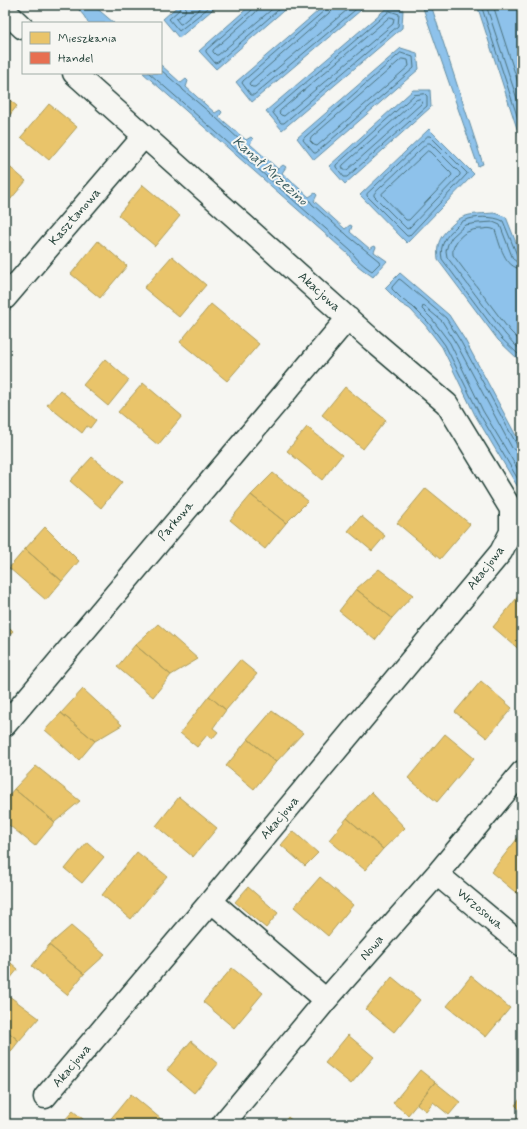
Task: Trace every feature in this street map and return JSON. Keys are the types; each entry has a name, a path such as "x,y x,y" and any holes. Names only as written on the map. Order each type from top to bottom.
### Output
{"street":[{"path":"5,11 22,27"},
{"name":"Akacjowa","path":"45,1097 211,902 501,552 511,532 511,509 447,404 348,318 75,74"},
{"name":"Kasztanowa","path":"5,298 144,136"},
{"name":"Parkowa","path":"5,725 348,318"},
{"name":"Nowa","path":"223,1124 326,1000 437,874 522,772"},
{"name":"Wrzosowa","path":"437,874 522,945"},
{"path":"211,902 326,1000"}],"water":[{"path":"75,5 93,5 113,22 87,22"},
{"path":"179,5 218,5 179,38 163,19"},
{"path":"251,5 290,5 216,69 199,51"},
{"path":"325,5 367,5 252,102 236,82"},
{"path":"422,5 431,5 483,164 478,166"},
{"path":"477,5 522,5 522,144"},
{"path":"388,7 403,10 402,28 282,130 266,111"},
{"path":"401,48 417,53 419,69 314,160 297,138"},
{"name":"Kanał Mrzezino","path":"162,66 181,83 186,79 188,81 186,87 215,113 220,110 222,112 219,117 246,140 251,137 253,139 250,144 278,169 283,165 286,167 282,173 309,197 315,193 317,195 314,201 345,229 350,225 352,226 350,232 370,249 374,246 376,247 374,252 387,261 373,277 356,264 348,254 144,74 162,74"},
{"path":"413,90 430,90 431,107 345,184 329,166"},
{"path":"429,129 474,174 407,243 360,195"},
{"path":"494,213 506,217 522,258 522,358 519,360 498,340 438,260 438,244 442,236 460,218 474,214"},
{"path":"400,273 449,315 465,340 522,447 522,494 475,415 442,347 410,309 400,303 385,288"}],"building: Mieszkania":[{"path":"5,96 17,106 5,121"},
{"path":"49,104 77,127 49,160 21,137"},
{"path":"5,163 26,181 5,206"},
{"path":"143,185 180,216 155,246 118,215"},
{"path":"98,241 127,266 100,298 71,274"},
{"path":"172,256 206,285 179,317 144,288"},
{"path":"211,304 259,344 227,381 180,342"},
{"path":"105,359 129,380 108,406 83,385"},
{"path":"143,383 182,416 158,445 118,412"},
{"path":"345,387 386,420 363,449 322,415"},
{"path":"60,390 96,420 90,428 87,426 82,433 47,405"},
{"path":"5,419 9,423 5,428"},
{"path":"307,427 342,455 322,480 287,451"},
{"path":"92,457 122,482 101,508 70,481"},
{"path":"273,473 308,501 286,523 251,495"},
{"path":"426,488 470,524 440,559 397,523"},
{"path":"251,495 286,523 265,549 230,520"},
{"path":"361,516 385,536 372,551 348,531"},
{"path":"45,527 79,561 62,581 25,549"},
{"path":"25,549 62,581 46,600 9,568"},
{"path":"379,569 413,595 392,618 356,589"},
{"path":"356,589 392,618 375,640 339,611"},
{"path":"521,593 522,594 522,652 493,627"},
{"path":"5,623 13,631 5,640"},
{"path":"158,624 198,659 171,675 135,645"},
{"path":"135,645 171,675 153,697 117,667"},
{"path":"240,660 257,674 226,710 209,696"},
{"path":"481,681 512,708 487,738 455,712"},
{"path":"83,689 122,725 95,741 61,713"},
{"path":"209,696 226,710 213,728 218,732 212,739 207,735 197,747 180,733"},
{"path":"272,711 303,733 276,762 248,739"},
{"path":"61,713 95,741 79,760 45,730"},
{"path":"445,734 474,758 437,802 408,778"},
{"path":"248,739 276,762 254,789 226,766"},
{"path":"36,766 80,801 55,822 14,789"},
{"path":"14,789 55,822 35,846 5,822 5,800"},
{"path":"371,792 405,828 383,849 347,818"},
{"path":"179,797 217,828 193,857 156,826"},
{"path":"347,818 383,849 365,870 329,840"},
{"path":"293,831 318,853 305,866 281,845"},
{"path":"521,834 522,894 520,896 491,872"},
{"path":"87,842 104,857 82,883 65,869"},
{"path":"137,852 167,876 131,919 102,895"},
{"path":"320,877 353,905 328,936 294,907"},
{"path":"248,887 278,913 266,928 235,902"},
{"path":"71,926 105,955 84,974 49,945"},
{"path":"49,945 84,974 67,995 32,966"},
{"path":"5,958 18,969 5,985"},
{"path":"232,968 263,993 234,1028 203,1002"},
{"path":"471,976 510,1008 486,1037 447,1006"},
{"path":"392,977 420,1000 394,1032 366,1009"},
{"path":"5,993 39,1018 19,1041 5,1029"},
{"path":"5,1029 19,1041 5,1059"},
{"path":"348,1035 374,1057 351,1084 325,1063"},
{"path":"191,1041 218,1064 194,1093 167,1070"},
{"path":"420,1070 435,1082 408,1115 393,1103"},
{"path":"435,1082 460,1102 449,1115 433,1102 426,1111 417,1104"},
{"path":"131,1094 167,1124 110,1124 108,1122"},
{"path":"522,1097 522,1112 515,1105"},
{"path":"73,1111 89,1124 62,1123"},
{"path":"288,1117 296,1124 283,1124"}],"building: Handel":[{"path":"522,1114 522,1124 513,1124"}]}
